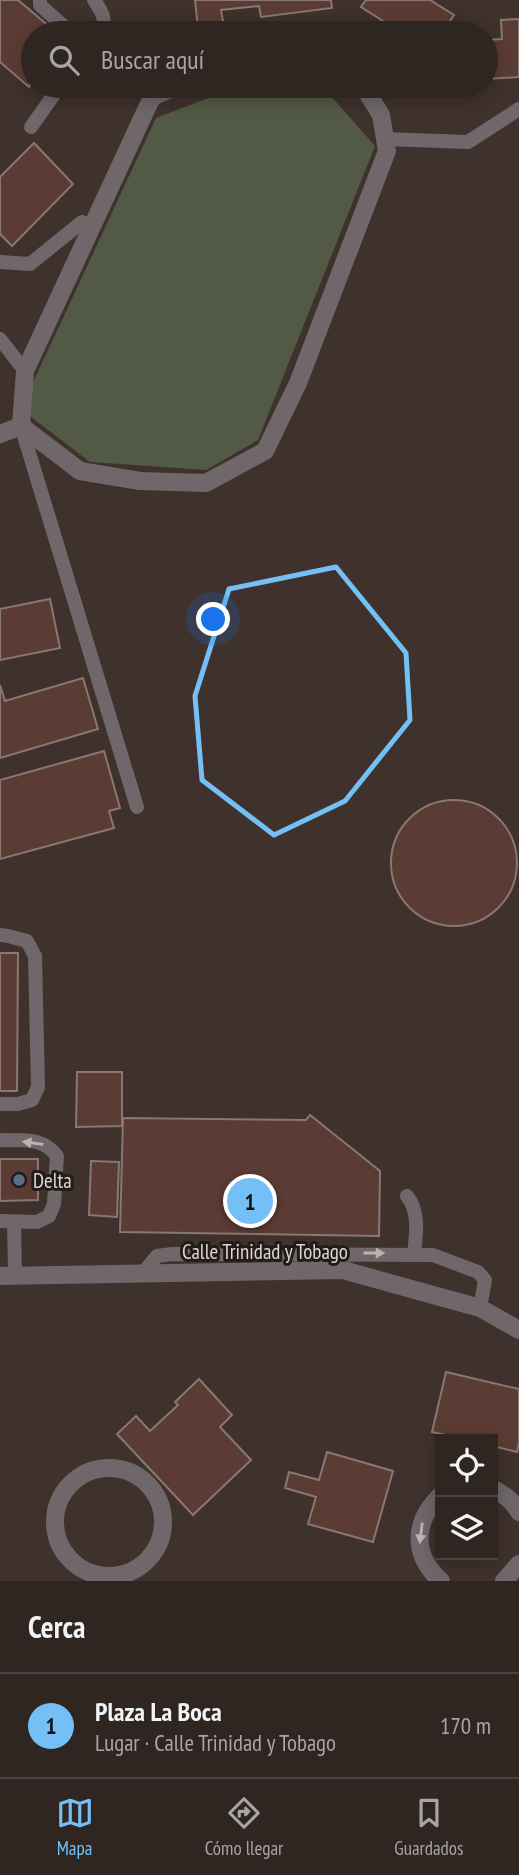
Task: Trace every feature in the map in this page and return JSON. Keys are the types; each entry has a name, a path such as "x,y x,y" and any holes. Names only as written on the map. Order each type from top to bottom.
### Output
{"street":[{"path":"21,426 25,371 143,98"},
{"path":"21,426 80,471 140,481 206,483 265,451 298,383 387,151 381,115 370,98"},
{"path":"0,434 21,426"},
{"name":"Calle Trinidad y Tobago","path":"7,1275 343,1270 480,1308 519,1330"},
{"path":"103,1468 121,1469 137,1476 151,1487 163,1520 160,1538 153,1554 140,1566 124,1574 106,1578 74,1563 62,1549 56,1532 56,1515 61,1497 71,1483 86,1473 103,1468"},
{"path":"498,1491 514,1504 519,1512"},
{"path":"439,1497 428,1509 421,1525 419,1542 431,1573 440,1581"},
{"path":"505,1581 519,1564"}],"lane":[{"path":"40,0 40,5 58,21"},
{"path":"94,0 103,12 104,21"},
{"path":"32,127 52,98"},
{"path":"385,139 468,142 519,109"},
{"path":"0,262 30,264 82,222"},
{"path":"0,339 25,371"},
{"path":"21,426 137,807"},
{"path":"0,935 27,941 35,956 38,1087 32,1100 19,1104 0,1104"},
{"path":"0,1140 38,1142 50,1146 57,1156 54,1204 49,1216 37,1222 7,1222 7,1275"},
{"path":"407,1196 412,1203 417,1227 414,1254"},
{"path":"143,1273 158,1256 172,1254 433,1255 478,1272 485,1280 480,1308"}],"highlighted area":[{"path":"336,567 406,653 410,720 345,801 274,835 202,780 195,696 229,589"}],"green space":[{"path":"208,98 333,98 375,146 258,440 206,470 90,462 31,417 29,391 156,118"}],"building":[{"path":"0,0 18,0 43,21 21,21 21,80 0,62"},
{"path":"195,0 331,0 332,8 261,17 259,6 221,10 223,21 197,21"},
{"path":"366,0 430,0 454,15 450,21 383,21 361,7"},
{"path":"519,19 519,77 498,78 501,20"},
{"path":"34,143 73,184 12,246 0,234 0,177"},
{"path":"50,599 60,648 0,660 0,609"},
{"path":"83,678 98,729 0,758 0,685 5,701"},
{"path":"104,751 120,808 109,811 114,828 0,859 0,780"},
{"path":"454,800 478,805 499,818 512,839 517,863 512,887 499,908 478,921 454,926 430,921 409,908 396,887 391,863 396,839 409,818 430,805"},
{"path":"0,953 18,953 17,1091 0,1091"},
{"path":"77,1072 122,1072 122,1126 76,1127"},
{"path":"310,1115 380,1171 379,1236 120,1232 123,1118 306,1120"},
{"name":"Delta","path":"0,1159 38,1159 38,1200 0,1201"},
{"path":"91,1161 119,1162 117,1217 89,1215"},
{"path":"446,1372 519,1389 517,1452 498,1447 498,1434 432,1432"},
{"path":"199,1379 232,1415 220,1427 251,1460 193,1515 117,1434 136,1416 150,1431 178,1405 175,1402"},
{"path":"327,1452 393,1471 373,1542 308,1524 316,1497 285,1488 289,1472 319,1480"}],"place":[{"name":"Delta","path":"19,1180"},
{"name":"Plaza La Boca","path":"250,1201"}]}
